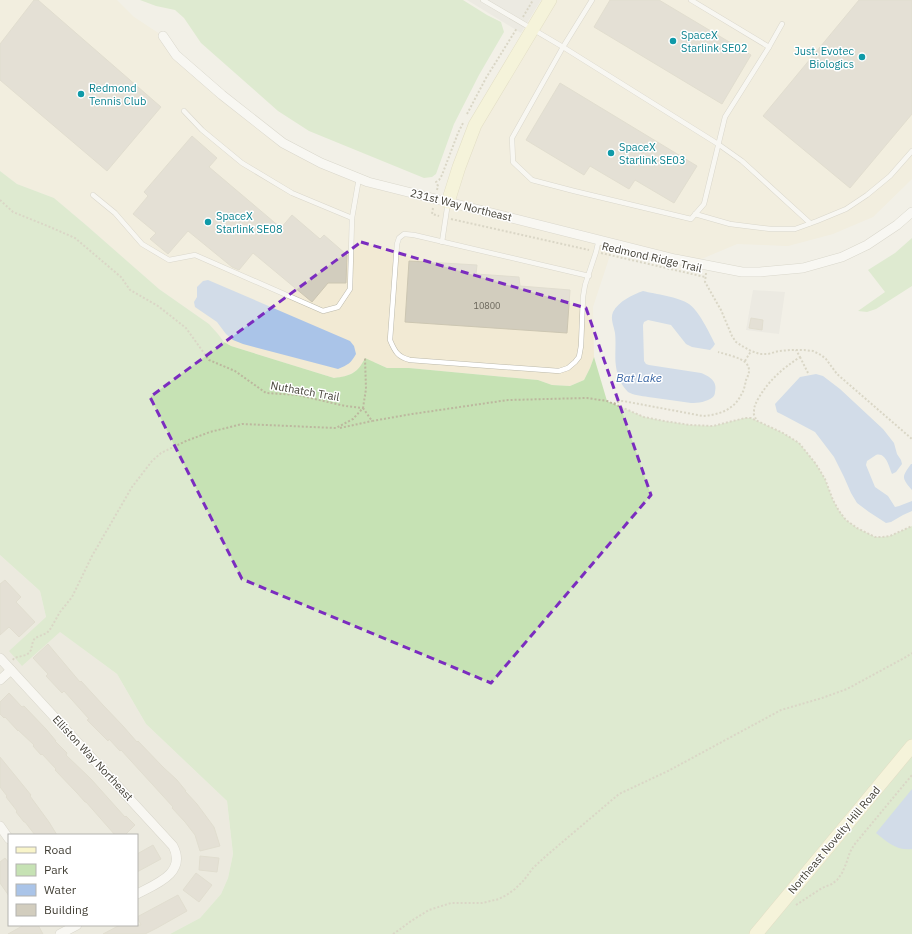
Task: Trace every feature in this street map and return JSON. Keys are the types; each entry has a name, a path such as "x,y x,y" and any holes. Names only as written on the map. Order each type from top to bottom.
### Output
{"main road":[{"path":"448,202 459,167 475,125 550,0"},
{"name":"Northeast Novelty Hill Road","path":"756,934 912,746"}],"street":[{"name":"231st Way Northeast","path":"163,36 176,55 227,100 283,143 320,163 368,182 675,259 742,272 803,268 842,257 867,245 897,225 912,212"},
{"name":"Elliston Way Northeast","path":"0,658 173,846 176,853 176,863 170,875 138,893"},
{"path":"0,680 11,670"},
{"path":"0,826 8,838"},
{"path":"62,930 74,926"}],"lane":[{"path":"483,0 532,28 718,144 742,161 810,223"},
{"path":"592,0 563,47 512,138 513,162 532,180 691,218 704,204 725,118 769,48 782,24"},
{"path":"691,0 769,48"},
{"path":"184,111 202,130 242,163 292,193 352,218"},
{"path":"695,214 730,224 771,229 795,229 846,209 867,195 890,176 912,151"},
{"path":"94,195 115,213 142,244 169,260 195,255 323,311 338,307 350,289 352,218 359,178"},
{"path":"442,242 448,202"},
{"path":"589,276 414,235 404,234 399,238 397,244 390,340 398,355 410,360 559,371 568,368 579,357 585,285 589,276 599,240"}],"path":[{"name":"Nuthatch Trail","path":"0,200 13,212 50,226 75,238 121,277 130,290 158,306 186,328 209,360 236,371 266,393 298,395 345,406 364,408"},
{"name":"Redmond Ridge Trail","path":"432,214 706,277 705,282 721,310 736,342 751,351 760,354 796,350 813,351 826,359 837,374 912,439"},
{"path":"796,350 808,373"},
{"path":"745,361 751,351"},
{"path":"614,404 616,402 623,401 703,416 718,414 728,410 742,395 749,373 749,368 745,361 718,352"},
{"path":"365,358 366,389 364,408 372,421"},
{"path":"757,420 753,411 764,389 782,370 800,358"},
{"path":"11,670 14,658 29,653 35,638 47,632 72,597 92,556 123,501 152,461 161,454 186,441 210,432 242,424 336,428 412,414 508,400 587,398 607,401 644,417 664,422 712,426 745,418 751,418 799,443 816,464 825,479 839,511 846,520 857,528 875,537 882,537 890,536 912,526"},
{"path":"336,428 353,419 364,408"},
{"path":"393,934 429,910 451,903 482,903 499,899 515,889 533,868 546,856 619,794 668,771 781,710 822,698 847,688 912,653"},
{"path":"792,908 837,880 842,873 854,845 912,775"},
{"path":"399,930 401,934"}],"highlighted area":[{"path":"361,242 586,308 651,495 491,683 242,579 150,397"}],"shaded area":[{"path":"0,0 117,0 134,17 163,36 169,46 254,121 321,163 448,202 459,167 550,0 912,0 912,179 873,217 833,234 788,246 737,244 692,263 614,243 593,307 594,357 584,380 570,386 552,385 538,380 409,368 387,368 374,362 343,377 334,378 231,346 224,342 209,324 159,289 54,198 17,184 0,171"},
{"path":"467,0 541,0 521,33"},
{"path":"753,290 785,292 779,334 746,330"},
{"path":"0,555 40,591 46,617 59,631 117,674 146,724 227,801 233,854 228,878 221,894 200,918 170,934 0,934"}],"green space":[{"path":"140,0 463,0 501,22 504,32 479,75 454,124 436,174 432,177 424,178 309,131 278,111 201,43 184,18 175,10 156,6"},
{"path":"0,171 17,184 54,198 159,289 209,324 224,342 231,346 334,378 353,373 365,358 387,368 409,368 538,380 552,385 570,386 584,380 594,357 607,401 644,417 690,425 713,426 745,418 751,418 783,433 799,443 816,464 825,479 839,511 846,520 857,528 875,537 882,537 890,536 912,526 912,934 170,934 200,918 221,894 228,878 233,854 227,801 146,724 117,674 60,632 22,666 9,651 46,617 40,591 0,555"},
{"path":"912,238 912,286 876,309 867,312 858,311 885,292 868,270 895,253"}],"water":[{"path":"208,280 350,341 354,346 356,354 349,363 338,369 233,340 226,334 217,322 195,307 194,302 197,297 197,287 203,281"},
{"name":"Bat Lake","path":"643,291 673,298 689,304 700,317 715,344 710,350 692,347 686,344 671,325 648,320 644,322 643,325 644,361 649,365 701,373 707,376 714,382 716,388 715,394 711,399 691,403 648,397 630,393 623,386 618,375 615,358 615,333 612,315 622,302"},
{"path":"816,374 823,376 840,389 883,429 894,443 902,464 896,472 892,474 885,458 879,455 876,455 867,461 866,465 875,487 888,496 895,507 912,501 912,511 886,523 869,512 857,503 834,457 815,432 777,412 775,404 800,377"},
{"path":"911,464 912,490 904,479 904,475"},
{"path":"912,789 912,849 902,849 888,843 876,833"}],"building":[{"name":"Redmond Tennis Club","path":"34,0 38,0 161,107 107,171 0,80 0,44"},
{"name":"SpaceX Starlink SE02","path":"610,0 659,0 751,55 722,104 594,27"},
{"name":"Just. Evotec Biologics","path":"859,0 912,0 912,114 850,188 763,116"},
{"name":"SpaceX Starlink SE03","path":"560,83 697,166 674,203 635,180 629,189 590,166 584,175 526,140"},
{"name":"SpaceX Starlink SE08","path":"192,136 217,158 209,167 281,228 292,215 320,239 324,235 347,255 346,283 328,283 312,302 253,253 239,270 232,267 188,231 168,254 150,239 156,233 133,214 148,196 144,192"},
{"path":"409,261 477,265 476,274 519,277 520,286 570,290 567,333 405,322"},
{"path":"751,318 763,320 762,330 749,328"},
{"path":"5,580 21,597 16,602 35,622 19,637 9,627 0,635 0,584"},
{"path":"48,644 80,682 81,681 137,742 138,741 177,780 214,827 220,846 200,851 195,835 172,808 173,807 121,750 120,751 109,739 108,741 87,720 89,719 64,691 62,693 46,676 48,674 33,658"},
{"path":"9,693 22,707 24,706 67,753 66,755 91,779 125,817 126,816 135,825 126,834 114,834 55,770 56,769 42,754 41,755 33,746 34,745 0,714 0,702"},
{"path":"0,757 31,795 30,796 56,834 34,834 16,812 17,811 0,787"},
{"path":"153,845 161,859 138,871 138,853"},
{"path":"200,856 219,858 217,872 199,870"},
{"path":"5,858 8,862 8,895 0,883 0,862"},
{"path":"196,873 212,885 199,902 183,890"},
{"path":"178,895 187,911 145,934 103,934 118,926 141,925 138,916"},
{"path":"22,926 39,926 43,934 8,934"}],"place":[{"name":"SpaceX Starlink SE02","path":"673,41"},
{"name":"Just. Evotec Biologics","path":"862,57"},
{"name":"Redmond Tennis Club","path":"81,94"},
{"name":"SpaceX Starlink SE03","path":"611,153"},
{"name":"SpaceX Starlink SE08","path":"208,222"}]}
